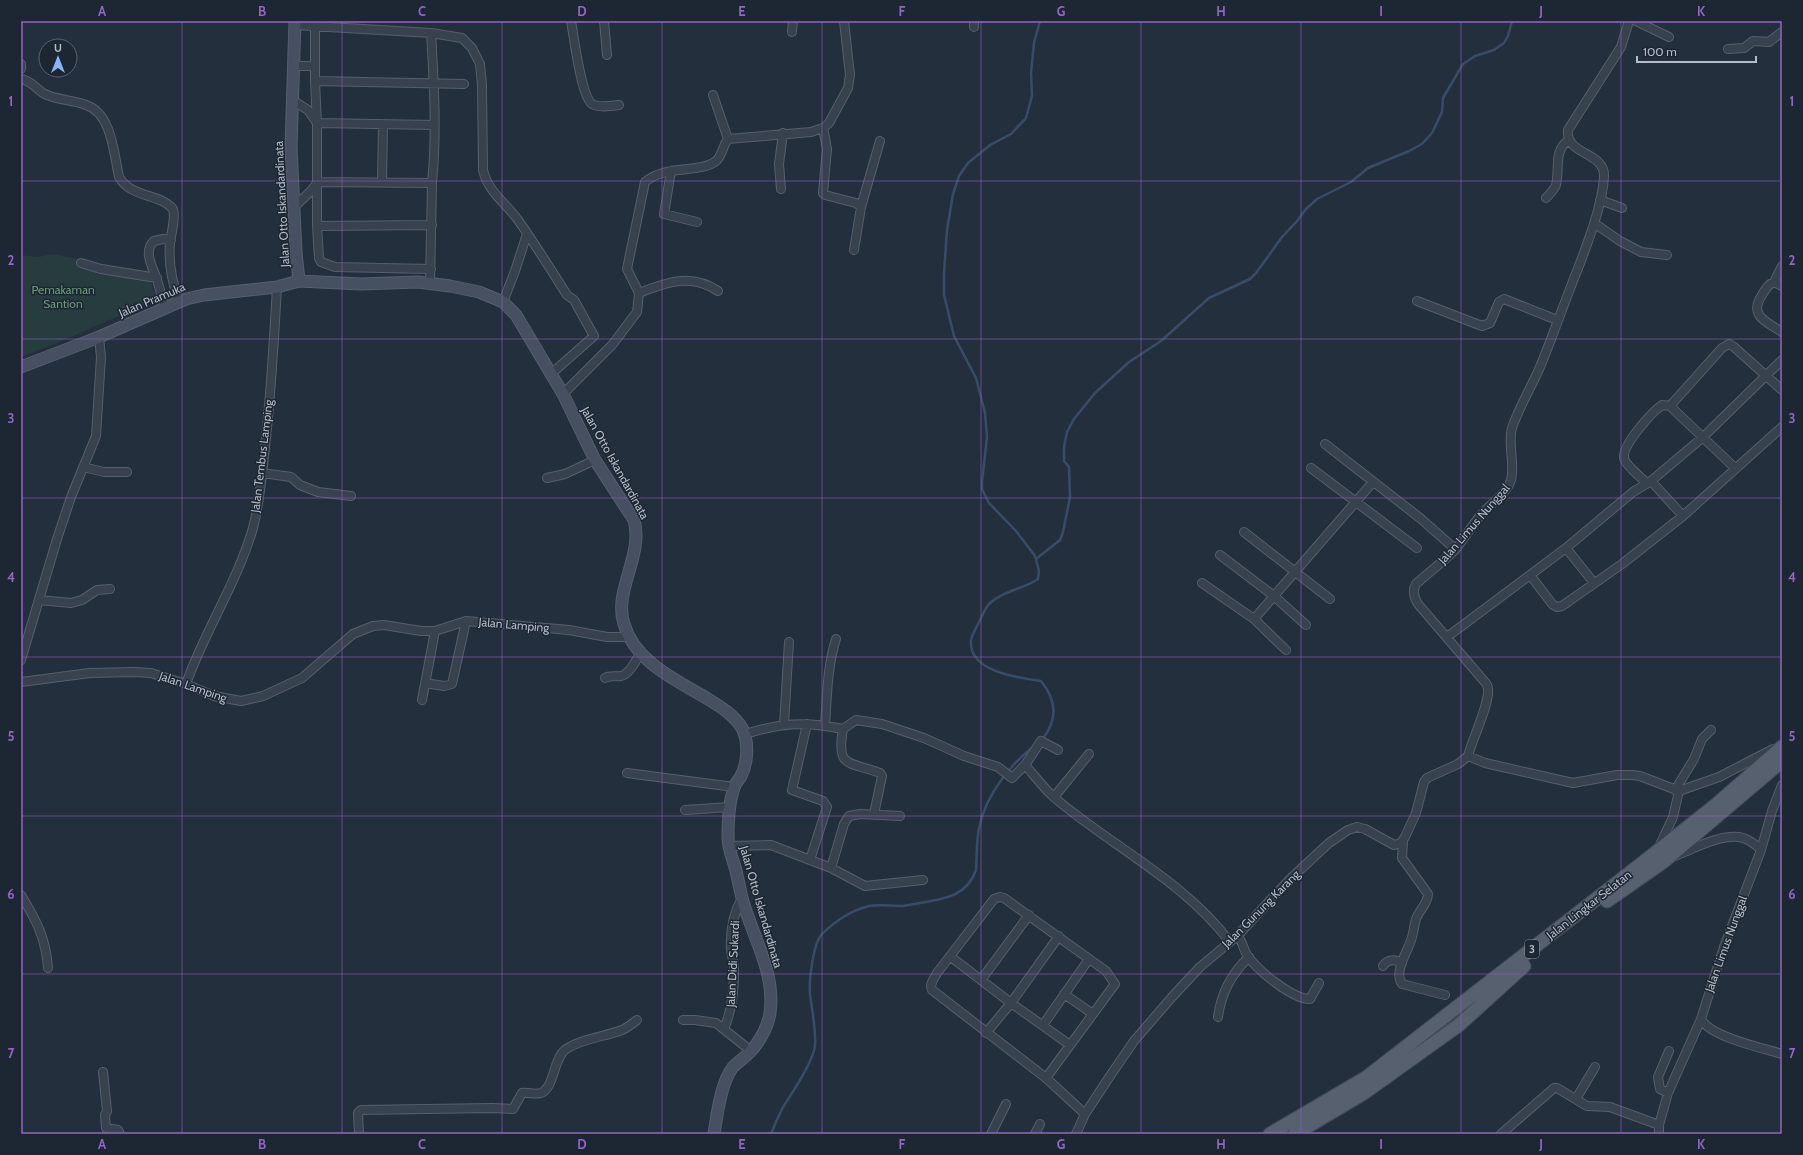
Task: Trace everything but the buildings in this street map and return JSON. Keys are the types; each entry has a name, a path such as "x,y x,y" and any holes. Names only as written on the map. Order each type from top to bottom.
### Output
{"main road":[{"name":"Jalan Otto Iskandardinata","path":"295,23 291,147 293,208 299,281 361,284 398,282 430,283 479,292 503,302 516,315 563,394 596,460 630,512 636,528 635,549 622,602 623,623 629,637 641,652 661,672 730,714 737,721 745,734 747,747 742,774 734,787 730,807 728,838 743,900 764,960 768,980 770,1013 765,1030 751,1051 733,1067 730,1073 721,1097 714,1134"},
{"name":"Jalan Pramuka","path":"21,367 99,337 179,302 204,294 277,287 299,281"},
{"name":"Jalan Lingkar Selatan","path":"1270,1134 1286,1130 1367,1077 1660,857 1782,746"},
{"name":"Jalan Lingkar Selatan","path":"1295,1134 1364,1093 1459,1025 1518,971 1782,761"}],"street":[{"path":"572,21 582,87 588,100 595,105 619,105"},
{"path":"604,21 607,55"},
{"path":"792,32 793,21"},
{"path":"728,139 783,133 811,132 823,128 829,123 846,93 850,81 844,21"},
{"path":"1546,198 1556,185 1557,158 1564,143 1569,140 1567,133 1569,125 1616,55 1626,33 1629,21"},
{"path":"1636,21 1669,37"},
{"path":"295,23 314,26 431,33 462,38 477,56 482,73 483,170 485,179 490,188 516,217 567,295 574,300 594,336 551,374"},
{"path":"314,26 314,81 317,123 317,226 319,258 321,262 329,266 431,269"},
{"path":"1728,49 1744,48 1753,41 1769,42 1782,32"},
{"path":"430,283 432,183 435,159 434,83 431,33"},
{"path":"21,64 21,69"},
{"path":"293,66 314,66"},
{"path":"21,79 30,82 46,95 96,109 107,128 113,143 121,181 130,189 161,201 173,209 174,218 171,240 170,272 179,302"},
{"path":"314,81 464,84"},
{"path":"563,394 612,345 634,316 638,307 639,293 627,269 645,182 651,177 670,171 707,165 713,163 719,158 728,139 713,95"},
{"path":"292,100 308,110 317,123"},
{"path":"317,123 434,125"},
{"path":"382,182 383,125"},
{"path":"823,128 826,149 823,188 824,194 856,203 861,207"},
{"path":"781,189 779,164 783,133"},
{"name":"Jalan Limus Nunggal","path":"1468,756 1471,742 1487,701 1488,690 1484,681 1418,604 1414,592 1416,584 1455,549 1481,515 1504,491 1510,482 1512,431 1540,368 1557,320 1584,254 1600,200 1604,176 1603,167 1599,161 1578,150 1569,140"},
{"path":"854,250 861,207 880,141"},
{"path":"670,171 664,214 697,222"},
{"path":"293,208 311,191 317,182"},
{"path":"317,182 432,183"},
{"path":"1600,200 1622,208"},
{"path":"1594,223 1620,241 1641,252 1666,255"},
{"path":"317,226 432,225"},
{"path":"503,302 527,234"},
{"path":"165,308 157,278 150,260 150,247 154,241 163,239 171,240"},
{"path":"81,263 101,269 157,278"},
{"path":"1782,266 1774,282 1769,284 1757,302 1756,310 1759,316 1782,332"},
{"path":"639,293 676,281 704,282 718,291"},
{"path":"1774,282 1782,286"},
{"name":"Jalan Tembus Lamping","path":"186,684 201,646 230,589 244,556 260,499 269,412 277,287"},
{"path":"1417,302 1482,326 1490,323 1501,300 1504,299 1557,320"},
{"path":"21,660 57,539 93,444 97,428 101,357 99,337"},
{"path":"1670,406 1722,348 1729,344 1782,390"},
{"path":"1447,637 1566,548 1649,482 1702,438 1782,360"},
{"path":"1683,516 1624,459 1624,454 1634,435 1659,407 1665,405 1670,406 1735,468"},
{"path":"1530,575 1550,603 1557,607 1562,606 1683,516 1782,427"},
{"path":"1326,444 1420,518 1455,549"},
{"path":"547,478 565,474 596,460"},
{"path":"83,468 104,472 127,472"},
{"path":"1311,468 1355,503 1418,548"},
{"path":"262,473 291,477 300,485 318,492 351,496"},
{"path":"1254,619 1373,482"},
{"path":"1244,532 1294,573 1330,599"},
{"path":"1566,548 1594,583"},
{"path":"1220,555 1274,596 1306,625"},
{"path":"1202,583 1254,619 1286,650"},
{"path":"39,600 71,603 82,600 97,590 110,589"},
{"path":"425,683 444,686 452,684 466,621"},
{"name":"Jalan Lamping","path":"21,682 90,673 151,673 186,684 224,699 241,701 252,699 280,689 302,678 353,634 373,626 384,625 420,631 435,631 466,621 569,630 606,636 629,637"},
{"path":"422,700 435,631"},
{"path":"825,726 829,678 836,639"},
{"path":"784,724 789,642"},
{"path":"605,678 610,676 625,675 641,652"},
{"path":"874,814 882,776 880,773 854,764 843,758 840,749 843,729 850,722 859,719 882,724 924,738 964,756 998,767 1010,777 1015,777 1042,741 1058,750"},
{"path":"745,734 784,724 807,724 843,729"},
{"path":"807,724 792,790 823,801 827,807 810,860"},
{"path":"1660,857 1673,817 1677,791 1694,759 1702,739 1711,730"},
{"path":"1445,995 1402,984 1400,977 1402,963 1412,938 1416,917 1427,901 1428,894 1402,858 1403,841 1416,813 1424,782 1427,778 1458,764 1468,756 1485,763 1573,783 1617,775 1632,775 1640,776 1677,791 1719,778 1782,746"},
{"path":"1054,797 1089,754"},
{"path":"1024,765 1054,797 1186,896 1215,922 1230,942"},
{"path":"627,773 734,787"},
{"name":"Jalan Limus Nunggal","path":"1659,1134 1659,1125 1668,1093 1701,1019 1724,947 1761,850 1772,811 1782,785"},
{"path":"685,810 730,807"},
{"path":"831,868 846,819 852,814 900,816"},
{"name":"Jalan Gunung Karang","path":"1076,1134 1085,1114 1134,1041 1186,982 1237,936 1290,879 1329,843 1353,827 1362,827 1394,845 1403,841"},
{"path":"1660,857 1727,838 1743,838 1761,850"},
{"path":"729,846 772,845 831,868 865,886 923,880"},
{"path":"21,895 42,932 47,948 48,968"},
{"path":"1046,1078 1115,984 1106,971 1029,915 1004,898 1000,897 994,899 951,957 937,973 930,987 986,1034 1046,1078 1085,1114"},
{"name":"Jalan Didi Sukardi","path":"724,1029 730,1016 733,996 734,970 731,943 733,920 737,908 743,900"},
{"path":"981,980 1029,915"},
{"path":"986,1034 1011,1003 1059,936"},
{"path":"1237,936 1242,941 1249,957 1268,977 1295,994 1307,999 1312,997 1319,983"},
{"path":"951,957 1011,1003 1070,1045"},
{"path":"1218,1017 1220,1006 1234,972 1249,957"},
{"path":"1043,1025 1089,959"},
{"path":"1383,966 1390,961 1402,963"},
{"path":"1064,994 1093,1014"},
{"path":"1701,1019 1709,1028 1782,1054"},
{"path":"359,1134 358,1113 361,1110 513,1109 522,1093 540,1093 545,1089 551,1079 560,1055 566,1049 595,1037 620,1031 637,1020"},
{"path":"683,1020 716,1023 751,1051"},
{"path":"1668,1093 1660,1089 1658,1081 1669,1051"},
{"path":"1576,1099 1595,1067"},
{"path":"103,1072 107,1109 105,1115 106,1128 118,1130 120,1134"},
{"path":"1502,1134 1554,1088 1557,1088 1587,1106 1610,1107 1659,1125"},
{"path":"991,1134 1006,1104"},
{"path":"1035,1134 1040,1124"}],"green space":[{"name":"Pemakaman Santion","path":"53,254 148,271 156,300 21,357 21,255 38,257"}],"waterway":[{"path":"1040,21 1034,43 1031,73 1032,96 1026,118 1011,134 990,145 968,163 959,176 953,194 947,230 944,295 954,336 976,378 985,413 987,437 982,489 989,503 1016,531 1035,556 1039,571 1038,579 1000,596 989,604 972,636 972,651 986,666 997,671 1020,678 1041,681 1050,696 1054,710 1051,725 1042,740"},
{"path":"1036,559 1060,540 1063,532 1070,497 1069,467 1064,461 1064,447 1067,432 1074,419 1095,393 1129,362 1161,341 1209,298 1250,279 1282,237 1306,209 1317,199 1351,182 1368,168 1422,144 1432,133 1442,112 1443,98 1463,64 1475,56 1494,50 1504,43 1508,36 1512,21"},
{"path":"771,1134 782,1109 802,1077 814,1052 815,1032 810,994 810,980 814,952 820,937 833,924 850,913 862,908 877,905 903,906 938,900 954,895 967,886 976,870 979,829 983,813 988,802 1000,781 1008,771 1033,747"}]}
